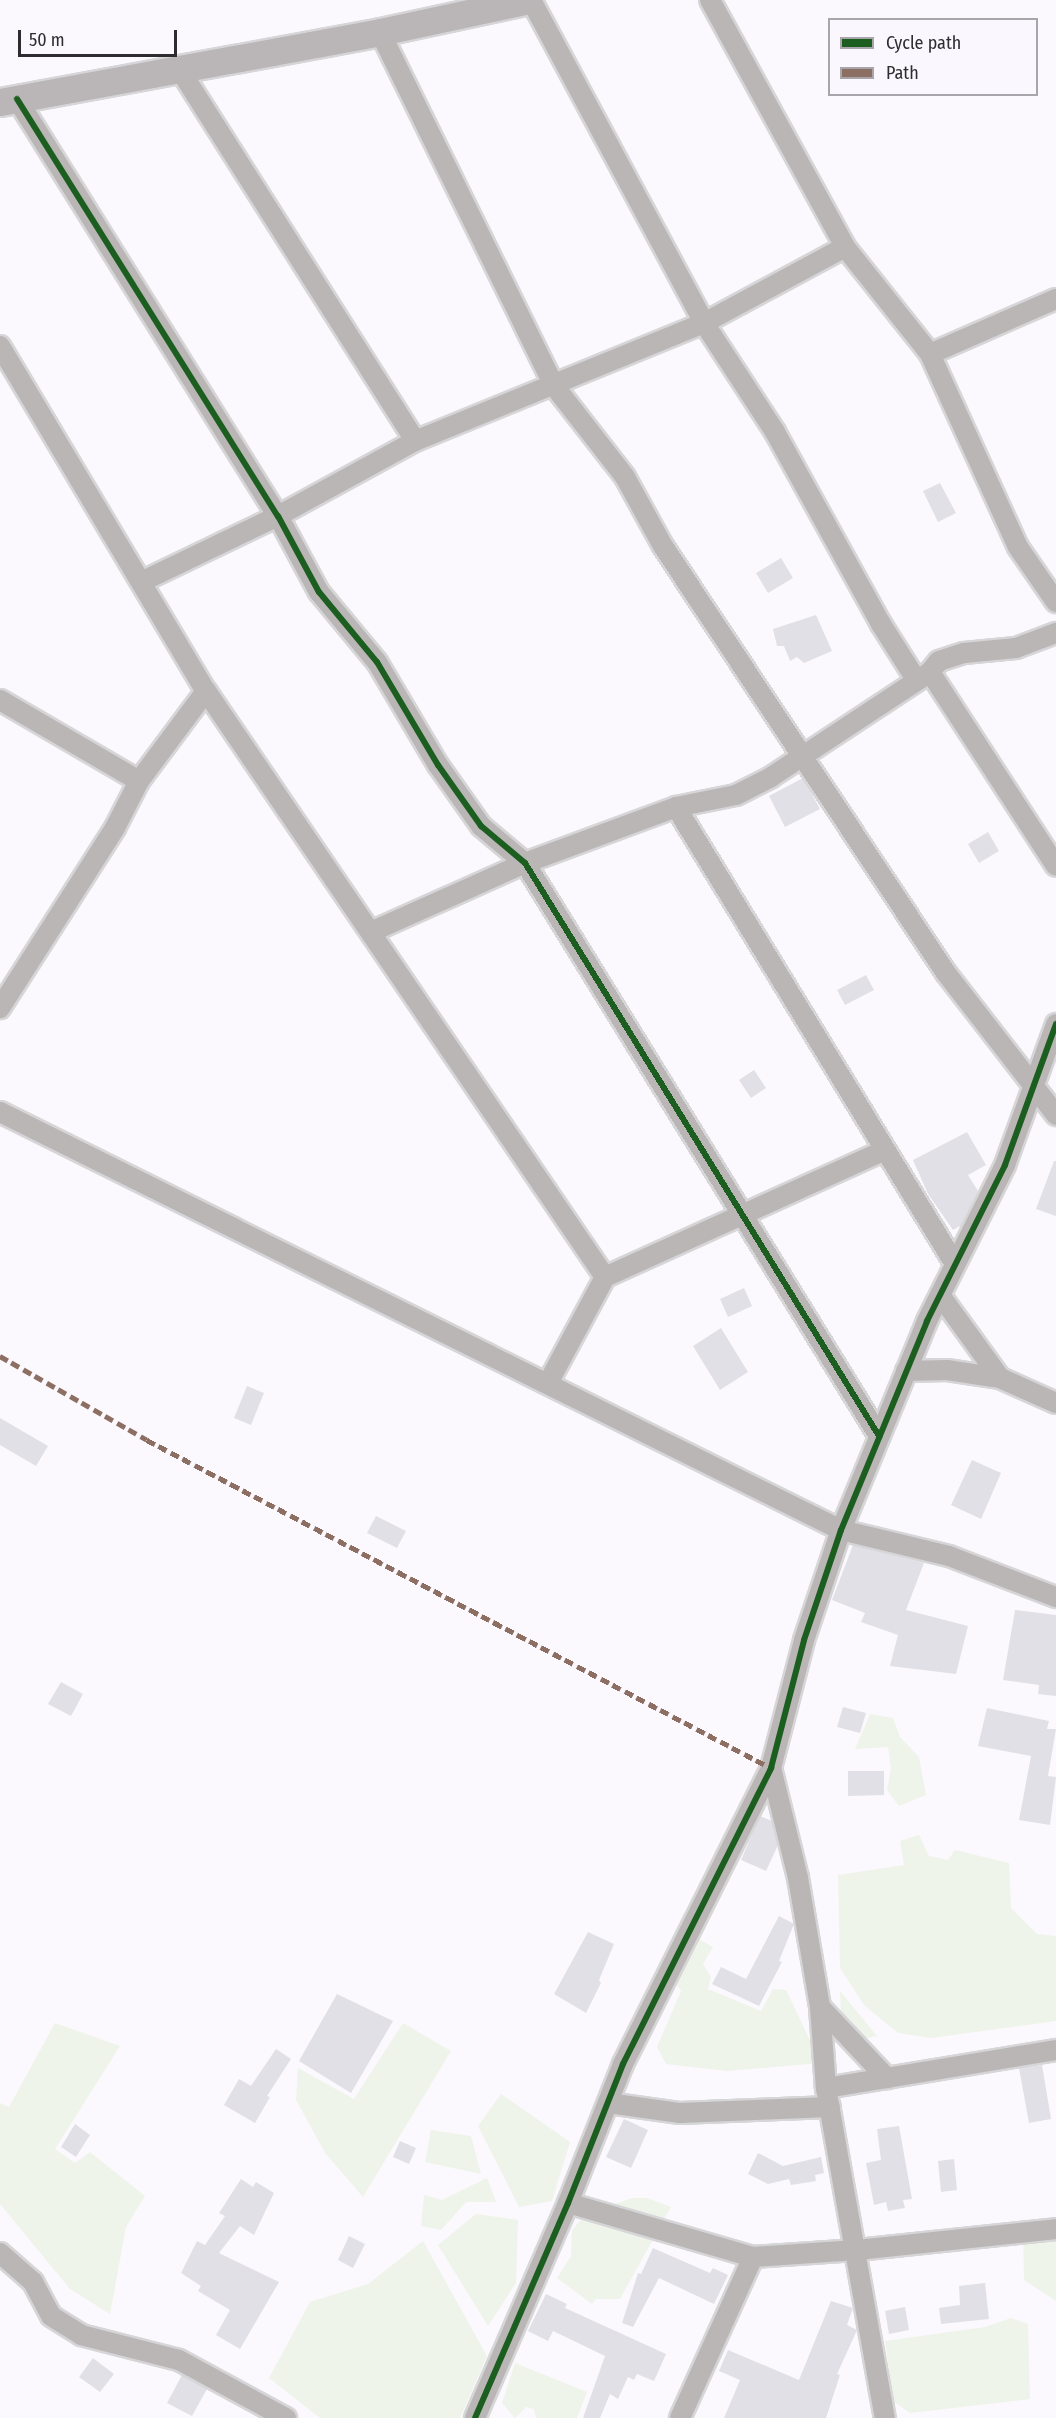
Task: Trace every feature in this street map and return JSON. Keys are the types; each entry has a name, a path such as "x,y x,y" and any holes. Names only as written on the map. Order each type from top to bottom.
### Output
{"street":[{"path":"879,1436 525,863 481,826 377,662 319,592 278,516 9,101 380,32 530,0 704,323 775,432 881,624 924,676 1056,866"},
{"path":"710,0 845,247 930,354 1018,547 1056,602"},
{"path":"380,32 555,387 624,477 663,546 946,973 1056,1115"},
{"path":"180,70 415,441"},
{"path":"141,582 278,516 415,441 555,387 704,323 845,247"},
{"path":"930,354 1056,298"},
{"path":"0,346 206,691 605,1277"},
{"path":"371,932 525,863 676,807 736,795 801,757 924,676 939,661 964,653 1016,648 1056,633"},
{"path":"0,1008 115,828 139,781 206,691"},
{"path":"0,700 139,781"},
{"path":"676,807 955,1264"},
{"path":"475,2418 568,2203 623,2064 771,1768 804,1640 841,1530 906,1371 940,1295 1005,1166 1056,1024"},
{"path":"0,1112 841,1530 949,1556 1056,1597"},
{"path":"548,1383 605,1277 742,1212 885,1150"},
{"path":"940,1295 1000,1378"},
{"path":"906,1371 947,1371 1000,1378 1056,1402"},
{"path":"771,1768 798,1878 820,2007 828,2097 857,2250 885,2418"},
{"path":"820,2007 887,2078"},
{"path":"608,2103 680,2113 828,2097 887,2078 1056,2050"},
{"path":"568,2203 753,2256 857,2250 1056,2229"},
{"path":"0,2253 33,2282 51,2316 81,2334 179,2360 286,2418"},
{"path":"680,2418 753,2256"}],"shaded area":[{"path":"870,1714 893,1718 900,1737 919,1757 926,1795 899,1806 887,1790 891,1769 888,1747 855,1749"},
{"path":"919,1835 929,1856 948,1860 955,1850 1009,1863 1011,1908 1037,1934 1056,1936 1056,2021 931,2038 898,2033 864,2005 840,1968 838,1875 904,1865 900,1841"},
{"path":"697,1938 713,1947 703,1964 711,1977 708,1989 761,2011 773,1989 786,1990 821,2063 727,2071 666,2064 657,2047 681,1991 677,1985"},
{"path":"840,1991 877,2036 842,2043"},
{"path":"55,2023 120,2046 55,2149 75,2163 90,2152 145,2196 126,2227 110,2314 70,2289 0,2204 0,2103 9,2107"},
{"path":"403,2023 451,2051 363,2197 325,2153 296,2100 298,2068 354,2099"},
{"path":"501,2094 570,2142 552,2201 519,2207 478,2126"},
{"path":"431,2130 471,2136 481,2174 425,2162"},
{"path":"487,2178 496,2202 466,2202 441,2230 421,2226 424,2195 442,2200"},
{"path":"632,2198 647,2198 671,2207 620,2299 596,2299 592,2304 557,2278 571,2256 572,2230 585,2215"},
{"path":"476,2214 518,2220 516,2283 488,2326 438,2245"},
{"path":"1056,2226 1056,2301 1024,2280 1023,2229"},
{"path":"423,2241 487,2356 460,2418 320,2418 269,2378 310,2302 368,2284"},
{"path":"1011,2318 1028,2324 1030,2399 910,2413 893,2401 885,2341 985,2327"},
{"path":"515,2363 587,2392 577,2418 536,2418 534,2409 526,2407 515,2418 502,2403"}],"building":[{"path":"940,483 956,513 938,522 923,491"},
{"path":"781,558 793,578 768,593 756,573"},
{"path":"816,615 832,651 804,663 797,657 790,661 784,646 777,646 773,629"},
{"path":"803,778 820,809 785,827 769,796"},
{"path":"988,832 999,851 979,863 968,844"},
{"path":"866,975 874,990 845,1005 837,990"},
{"path":"754,1070 766,1088 751,1098 739,1080"},
{"path":"967,1132 986,1165 968,1175 978,1191 962,1225 953,1230 928,1194 913,1160"},
{"path":"1054,1161 1056,1161 1056,1216 1036,1209"},
{"path":"744,1288 752,1306 728,1317 720,1299"},
{"path":"721,1328 748,1372 720,1390 693,1346"},
{"path":"247,1386 264,1393 251,1425 234,1418"},
{"path":"0,1418 48,1446 36,1466 0,1445"},
{"path":"972,1460 1001,1473 981,1519 951,1505"},
{"path":"376,1516 406,1531 397,1548 367,1533"},
{"path":"853,1545 924,1563 906,1610 968,1626 956,1674 890,1666 898,1635 861,1622 865,1613 832,1600"},
{"path":"1015,1610 1056,1615 1056,1696 1038,1694 1039,1685 1003,1680"},
{"path":"61,1682 83,1694 71,1716 48,1704"},
{"path":"843,1707 866,1713 860,1733 837,1727"},
{"path":"987,1708 1049,1721 1047,1729 1056,1729 1048,1776 1056,1777 1050,1825 1019,1820 1031,1756 978,1746"},
{"path":"848,1771 884,1771 884,1795 848,1796"},
{"path":"760,1816 772,1821 778,1845 766,1871 741,1860"},
{"path":"779,1916 794,1924 779,1961 782,1962 759,2006 712,1984 721,1967 746,1979"},
{"path":"588,1932 614,1944 599,1980 601,1983 586,2013 554,1994"},
{"path":"337,1994 393,2021 351,2093 299,2061"},
{"path":"276,2049 291,2059 267,2096 270,2097 255,2123 224,2105 239,2079 251,2086"},
{"path":"1042,2065 1051,2119 1029,2123 1019,2068"},
{"path":"624,2119 648,2130 631,2168 606,2157"},
{"path":"75,2124 90,2135 76,2157 61,2147"},
{"path":"899,2126 912,2199 903,2200 905,2208 888,2211 886,2202 874,2205 866,2163 881,2160 877,2129"},
{"path":"400,2141 416,2148 409,2164 393,2157"},
{"path":"758,2153 783,2166 821,2157 824,2173 815,2175 816,2181 791,2185 789,2179 768,2184 748,2174"},
{"path":"954,2159 957,2190 941,2192 938,2161"},
{"path":"241,2179 253,2187 256,2182 274,2193 254,2235 240,2226 219,2253 279,2282 240,2349 216,2335 230,2310 198,2291 201,2286 181,2273 197,2241 205,2245 225,2216 219,2213"},
{"path":"349,2236 365,2244 353,2268 338,2260"},
{"path":"653,2248 710,2273 713,2268 728,2275 714,2304 659,2278 633,2327 622,2323 638,2273 641,2274"},
{"path":"985,2283 989,2319 941,2324 939,2308 960,2305 959,2286"},
{"path":"546,2294 567,2304 565,2308 666,2354 654,2381 637,2374 634,2380 628,2377 618,2399 610,2394 600,2418 583,2418 605,2356 553,2331 548,2341 528,2331"},
{"path":"831,2301 853,2308 847,2325 857,2330 837,2374 840,2375 826,2418 724,2418 740,2380 719,2371 728,2350 799,2380"},
{"path":"905,2307 909,2330 889,2334 885,2311"},
{"path":"93,2358 114,2374 100,2392 79,2377"},
{"path":"182,2375 207,2389 192,2416 167,2403"}],"marked path":[{"path":"0,1356 147,1440 771,1768"}],"cycle path":[{"path":"17,99 278,516 319,592 377,662 438,765 481,826 525,863 879,1436"},
{"path":"475,2418 568,2203 623,2064 771,1768 804,1640 841,1530 927,1321 1005,1165 1056,1024"}]}
